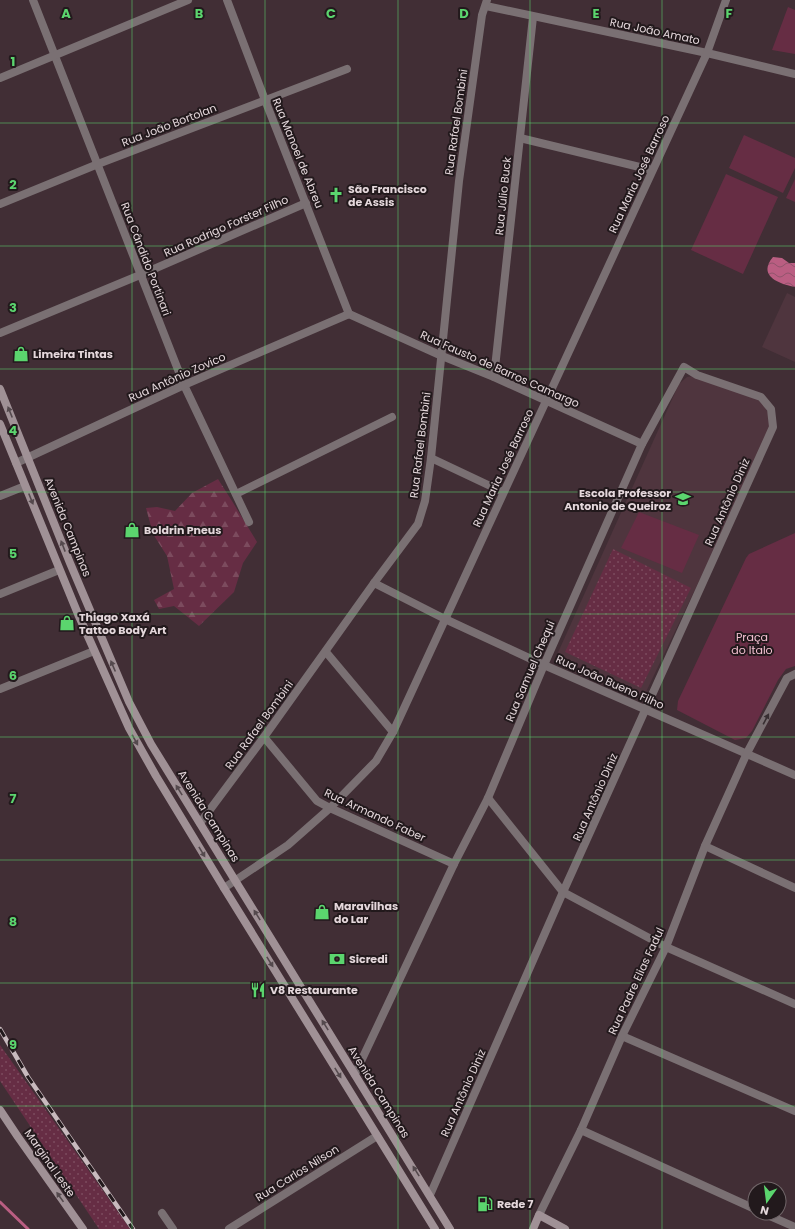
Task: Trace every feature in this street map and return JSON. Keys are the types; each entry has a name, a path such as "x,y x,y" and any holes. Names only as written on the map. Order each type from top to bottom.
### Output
{"main road":[{"name":"Avenida Campinas","path":"0,389 70,563 129,702 151,744 450,1229"},
{"path":"0,424 59,570 118,705 136,741 224,888 435,1229"},
{"name":"Marginal Leste","path":"0,1110 83,1229"},
{"path":"533,1229 539,1215 565,1229"}],"street":[{"name":"Rua Cândido Portinari","path":"33,0 184,386 249,522"},
{"path":"0,78 188,0"},
{"name":"Rua Manoel de Abreu","path":"227,0 349,314"},
{"name":"Rua Maria José Barroso","path":"224,888 288,845 330,808 376,761 393,732 707,53 726,0"},
{"name":"Rua João Amato","path":"486,3 533,17 707,53 795,74"},
{"name":"Rua Rafael Bombini","path":"200,823 418,524 425,501 431,458 460,180 482,15 486,3"},
{"name":"Rua Júlio Buck","path":"494,377 533,17"},
{"name":"Rua João Bortolan","path":"0,204 98,164 346,69"},
{"path":"520,138 652,170"},
{"name":"Rua Rodrigo Forster Filho","path":"0,333 140,275 306,203"},
{"name":"Rua Fausto de Barros Camargo","path":"349,314 442,356 494,377 642,444"},
{"name":"Rua Antônio Zovico","path":"16,463 184,386 349,314"},
{"name":"Rua Samuel Chequi","path":"355,1074 454,864 488,798 544,665 642,444 684,367 697,375 761,397 771,408"},
{"name":"Rua Antônio Diniz","path":"430,1195 563,892 773,427 771,408"},
{"path":"236,494 392,417"},
{"path":"431,458 503,492"},
{"path":"0,496 25,486"},
{"path":"0,594 59,570"},
{"name":"Rua João Bueno Filho","path":"374,583 445,619 544,665 795,775"},
{"path":"0,688 94,651"},
{"path":"326,652 393,732"},
{"name":"Rua Padre Elias Fadul","path":"539,1215 581,1130 622,1036 666,947 705,846 747,753 787,678 795,674"},
{"name":"Rua Armando Faber","path":"264,737 317,801 454,864"},
{"path":"488,798 563,892 666,947 795,1004"},
{"path":"705,846 795,888"},
{"path":"622,1036 795,1111"},
{"path":"581,1130 747,1205"},
{"name":"Rua Carlos Nilson","path":"229,1229 377,1136"},
{"path":"162,1213 173,1229"},
{"path":"781,1221 795,1227"}],"shaded area":[{"path":"787,293 795,297 795,362 762,347"},
{"name":"Escola Professor Antonio de Queiroz","path":"693,376 763,400 773,427 644,696 556,657 679,384 687,377"}],"green space":[{"path":"788,7 795,10 795,54 772,50"},
{"path":"744,135 795,158 795,168 783,193 729,168"},
{"path":"726,174 778,197 743,274 691,250"},
{"path":"795,179 795,202 786,198"},
{"path":"218,479 257,542 243,563 234,592 199,626 174,606 159,609 154,600 174,589 167,556 153,534 146,508 157,507 175,511 192,493"},
{"path":"639,512 699,535 682,573 621,548"},
{"name":"Praça do Italo","path":"795,533 795,666 786,669 778,680 752,731 746,738 735,740 677,710 678,701 746,558 749,554"},
{"path":"613,549 691,588 641,688 565,652"},
{"path":"0,1045 130,1229 99,1229 0,1081"}],"water":[{"path":"773,257 782,258 789,263 795,263 795,287 777,281 769,274 767,269"}],"waterway":[{"path":"0,1202 28,1229"}],"railway":[{"path":"0,1029 28,1077 133,1229"}],"place":[{"name":"São Francisco de Assis","path":"336,195"},
{"name":"Limeira Tintas","path":"21,354"},
{"name":"Escola Professor Antonio de Queiroz","path":"683,499"},
{"name":"Boldrin Pneus","path":"132,530"},
{"name":"Thiago Xaxá Tattoo Body Art","path":"67,623"},
{"name":"Maravilhas do Lar","path":"322,912"},
{"name":"Sicredi","path":"337,959"},
{"name":"V8 Restaurante","path":"258,990"},
{"name":"Rede 7","path":"485,1204"}]}
